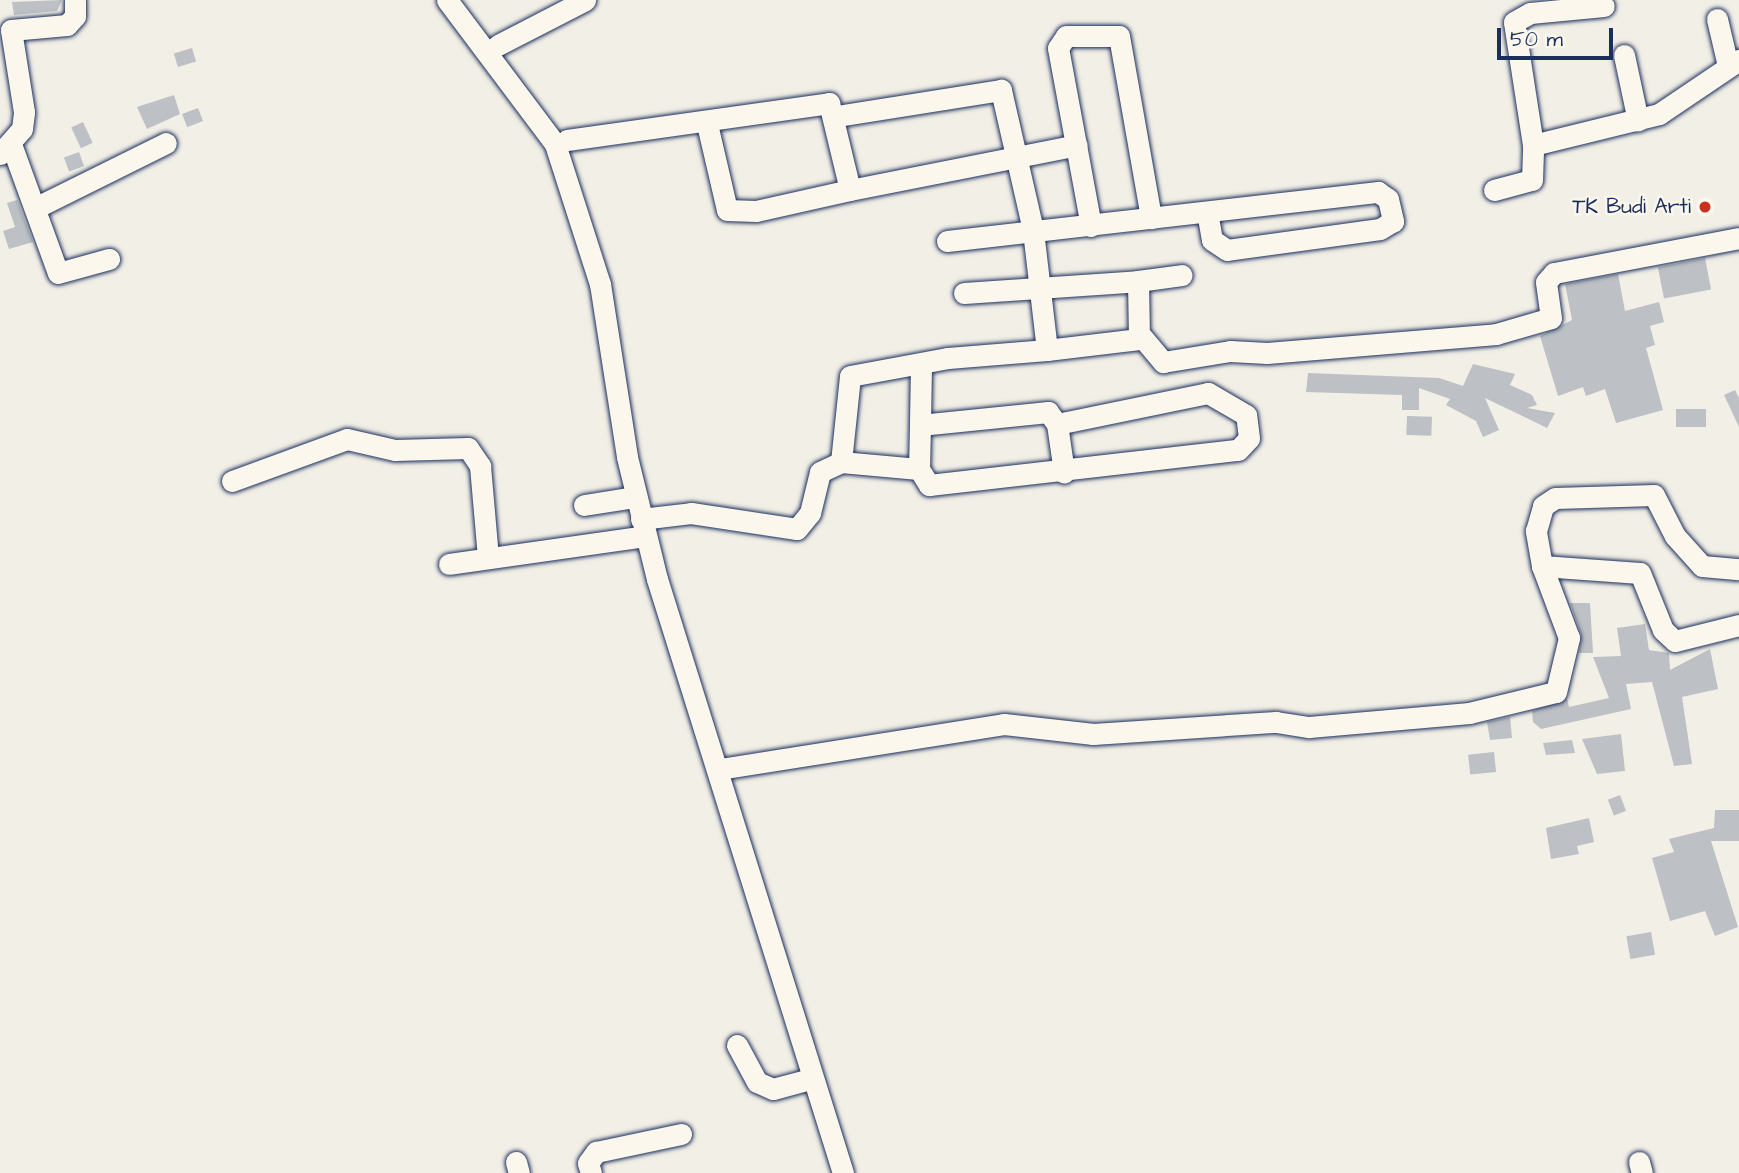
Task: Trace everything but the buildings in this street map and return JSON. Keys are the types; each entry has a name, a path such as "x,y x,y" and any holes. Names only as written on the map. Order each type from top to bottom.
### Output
{"street":[{"path":"75,0 75,16 67,25 5,28 24,112 6,149 35,208 58,273 109,259"},
{"path":"447,0 567,140 620,314 647,524 755,875 857,1173"},
{"path":"462,0 498,45 555,144 600,284 635,497 647,524 726,768 811,1079 843,1173"},
{"path":"498,45 585,0"},
{"path":"1494,190 1532,180 1534,145 1514,22 1530,13 1604,6"},
{"path":"1534,145 1638,121 1670,109 1734,63 1717,19"},
{"path":"1091,226 1059,41 1115,31 1151,218"},
{"path":"1624,55 1638,121"},
{"path":"837,116 1002,90 1020,153 1042,290 1047,350"},
{"path":"567,140 707,124 823,102 837,116 850,190"},
{"path":"707,124 727,210 756,211 1020,153 1077,145"},
{"path":"35,208 166,143"},
{"path":"947,241 1033,230 1091,226 1206,212 1266,207 1378,192 1388,199 1393,217 1385,229 1271,244 1219,247 1206,212"},
{"path":"1327,200 1332,236"},
{"path":"1266,207 1271,244"},
{"path":"1138,281 1142,337 1163,362 1230,351 1267,354 1496,334 1551,318 1546,282 1554,273 1739,238"},
{"path":"964,293 1042,290 1182,275"},
{"path":"841,461 850,376 1142,337"},
{"path":"921,365 919,469 929,485 1065,472 1238,450 1249,438 1249,422 1231,403 1208,393 1057,424"},
{"path":"920,425 1043,412 1057,424 1065,472"},
{"path":"232,481 347,439 395,450 468,448 480,466 488,558"},
{"path":"450,564 691,513 797,528 810,513 820,472 841,461 919,469"},
{"path":"726,768 1004,724 1093,734 1276,722 1309,727 1469,713 1547,695 1556,692 1566,671 1570,646 1542,566 1536,531 1548,500 1645,491 1660,501 1675,536 1702,566 1739,569"},
{"path":"584,505 635,497"},
{"path":"1542,566 1640,573 1662,630 1675,641 1739,625"},
{"path":"737,1045 757,1082 773,1089 811,1079"},
{"path":"591,1173 588,1163 597,1152 681,1135"}],"place":[{"name":"TK Budi Arti","path":"1705,207"}]}
